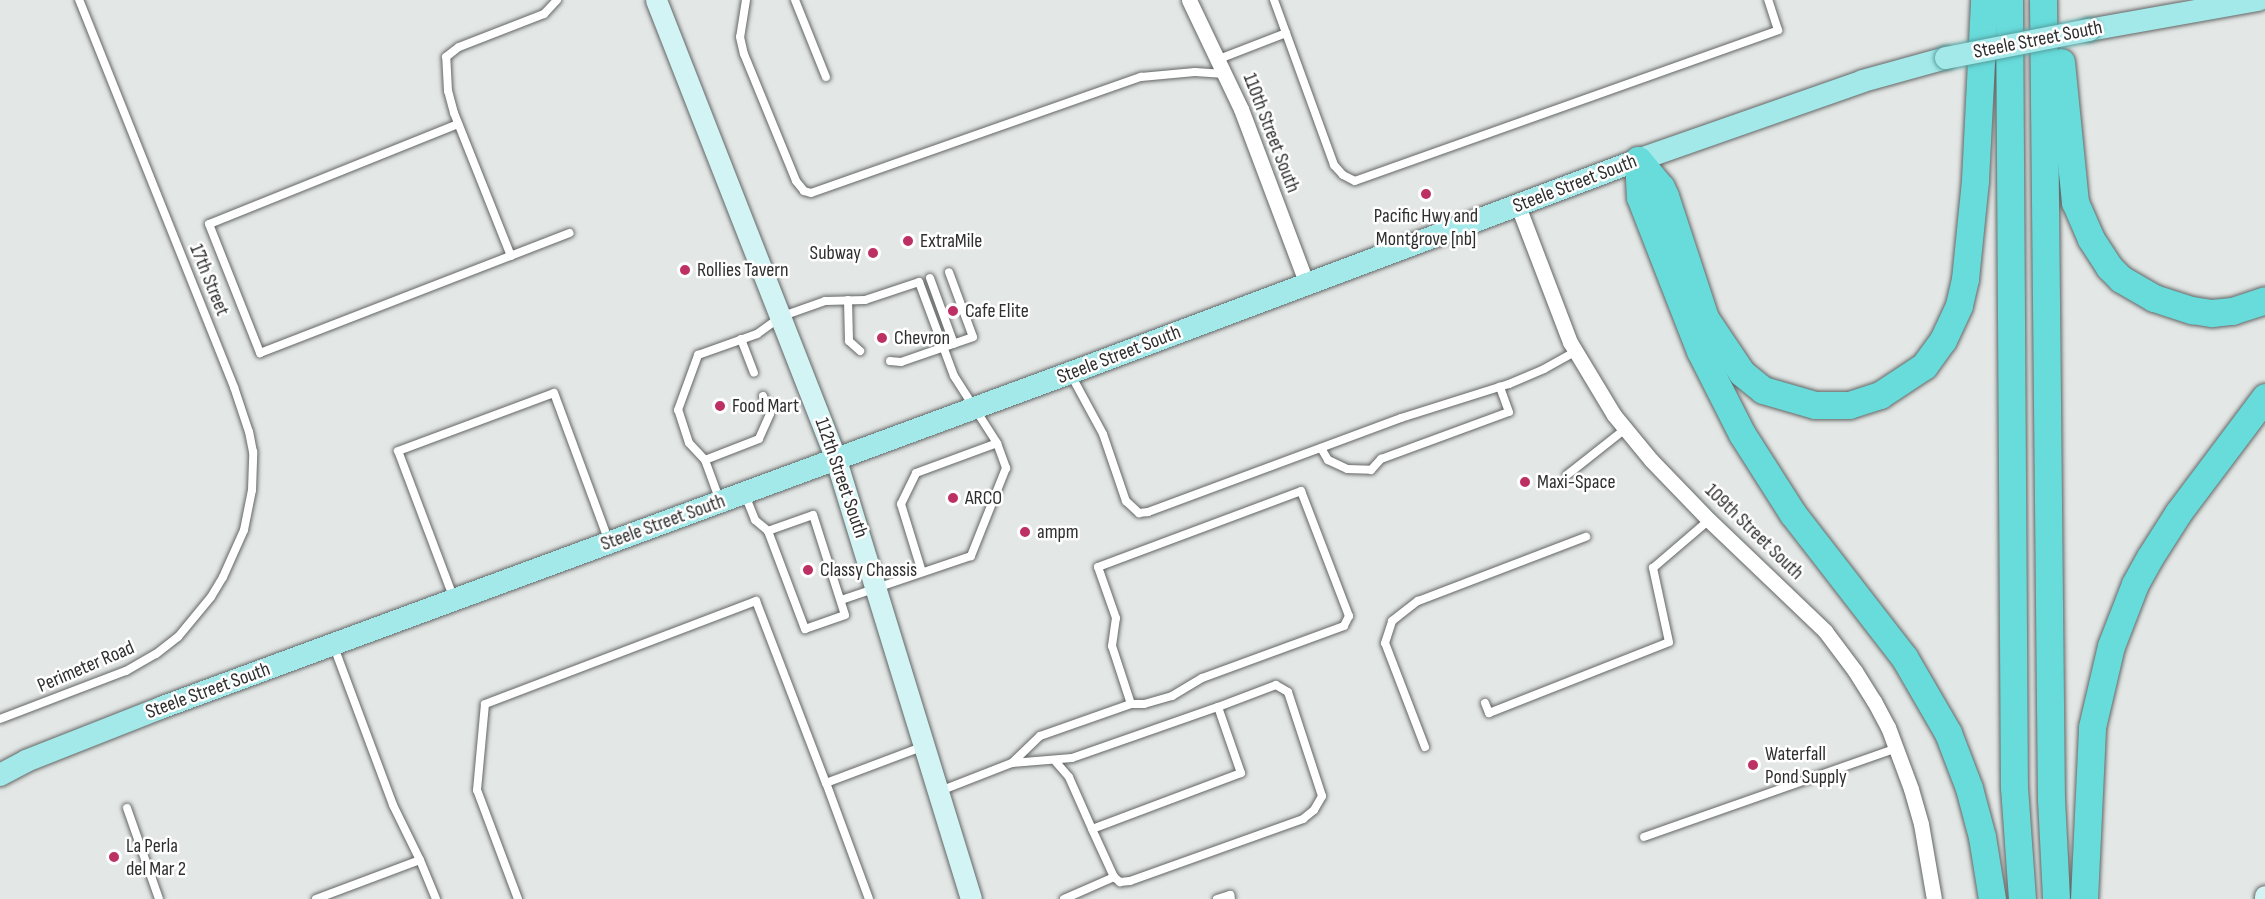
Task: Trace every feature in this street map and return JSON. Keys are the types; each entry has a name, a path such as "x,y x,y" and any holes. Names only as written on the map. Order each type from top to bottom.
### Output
{"highway":[{"path":"1638,159 1661,187 1665,196 1705,318 1742,373 1763,390 1815,405 1833,407 1849,405 1880,394 1924,366 1943,340 1959,305 1965,279 1975,180 1984,0"},
{"path":"2009,0 2014,787 2022,899"},
{"path":"2043,0 2051,799 2056,899"},
{"path":"2059,0 2061,84 2072,182 2082,222 2099,254 2121,279 2171,305 2212,314 2232,311 2265,300"},
{"path":"1638,159 1640,197 1700,351 1732,417 1768,478 1793,514 1904,657 1947,733 1969,788 1982,837 1992,899"},
{"path":"2084,899 2092,727 2111,646 2135,584 2150,557 2178,513 2265,397"}],"main road":[{"name":"Steele Street South","path":"0,775 26,761 333,645 1307,285 1638,159 1863,81 1946,58 2258,0"}],"street":[{"name":"112th Street South","path":"656,0 836,460 971,899"},
{"name":"110th Street South","path":"1189,0 1241,110 1307,285"},
{"name":"109th Street South","path":"1518,206 1556,307 1576,351 1588,375 1626,429 1709,520 1796,601 1832,639 1874,701 1897,748 1921,824 1934,899"}],"lane":[{"name":"17th Street","path":"79,0 230,376 249,432 253,453 250,509 241,538 223,578"},
{"path":"511,256 458,123 448,91 446,57 459,47 544,14 557,0"},
{"path":"747,0 740,37 744,54 796,181 804,191 811,193 1141,77 1195,72 1222,66 1286,33"},
{"path":"795,0 826,77"},
{"path":"1274,0 1334,165 1343,175 1355,181 1778,30 1768,0"},
{"path":"458,123 209,224 260,353 570,233"},
{"path":"890,361 902,362 973,337 949,272"},
{"path":"930,278 954,344"},
{"path":"721,502 705,460 689,443 678,410 698,355 757,334 780,317 825,301 865,300 919,282 954,376 997,443 1006,468 971,556 841,600"},
{"path":"849,300 849,341 860,351"},
{"path":"741,339 754,373"},
{"path":"1070,373 1103,434 1126,501 1139,513 1157,509 1401,418 1500,387 1545,369 1576,351"},
{"path":"1321,448 1328,460 1347,469 1371,470 1381,459 1509,412 1500,387"},
{"path":"454,600 398,451 554,393 609,543"},
{"path":"705,460 759,439 770,414 763,396"},
{"path":"1567,475 1626,429"},
{"path":"922,572 901,504 916,473 997,443"},
{"path":"1012,763 1040,736 1131,704 1144,704 1172,696 1202,678 1344,626 1348,616 1301,491 1098,567 1116,618 1112,646 1131,704"},
{"path":"744,493 755,520 768,531 805,628 845,615 813,515 768,531"},
{"path":"1485,703 1489,713 1669,642 1653,568 1709,520"},
{"path":"1425,747 1385,643 1392,621 1418,602 1586,537"},
{"name":"Perimeter Road","path":"0,719 109,679 156,654 178,637 195,618 223,578"},
{"path":"518,899 477,790 485,704 756,601 869,899"},
{"path":"333,645 393,805 436,899"},
{"path":"939,792 1012,763 1072,758 1275,685 1288,692 1322,796 1314,810 1303,819 1130,881 1120,882 1114,877 1069,777 1055,761"},
{"path":"1092,829 1241,773 1218,707"},
{"path":"826,783 925,746"},
{"path":"1644,837 1897,748"},
{"path":"127,808 159,899"},
{"path":"316,899 420,860"},
{"path":"1064,899 1114,877"},
{"path":"1217,899 1230,894 1232,899"}],"place":[{"name":"Pacific Hwy and Montgrove [nb]","path":"1426,194"},
{"name":"ExtraMile","path":"908,241"},
{"name":"Subway","path":"873,253"},
{"name":"Rollies Tavern","path":"685,270"},
{"name":"Cafe Elite","path":"953,311"},
{"name":"Chevron","path":"882,338"},
{"name":"Food Mart","path":"720,406"},
{"name":"Maxi-Space","path":"1525,482"},
{"name":"ARCO","path":"953,498"},
{"name":"ampm","path":"1025,532"},
{"name":"Classy Chassis","path":"808,570"},
{"name":"Waterfall Pond Supply","path":"1753,765"},
{"name":"La Perla del Mar 2","path":"114,857"}]}
